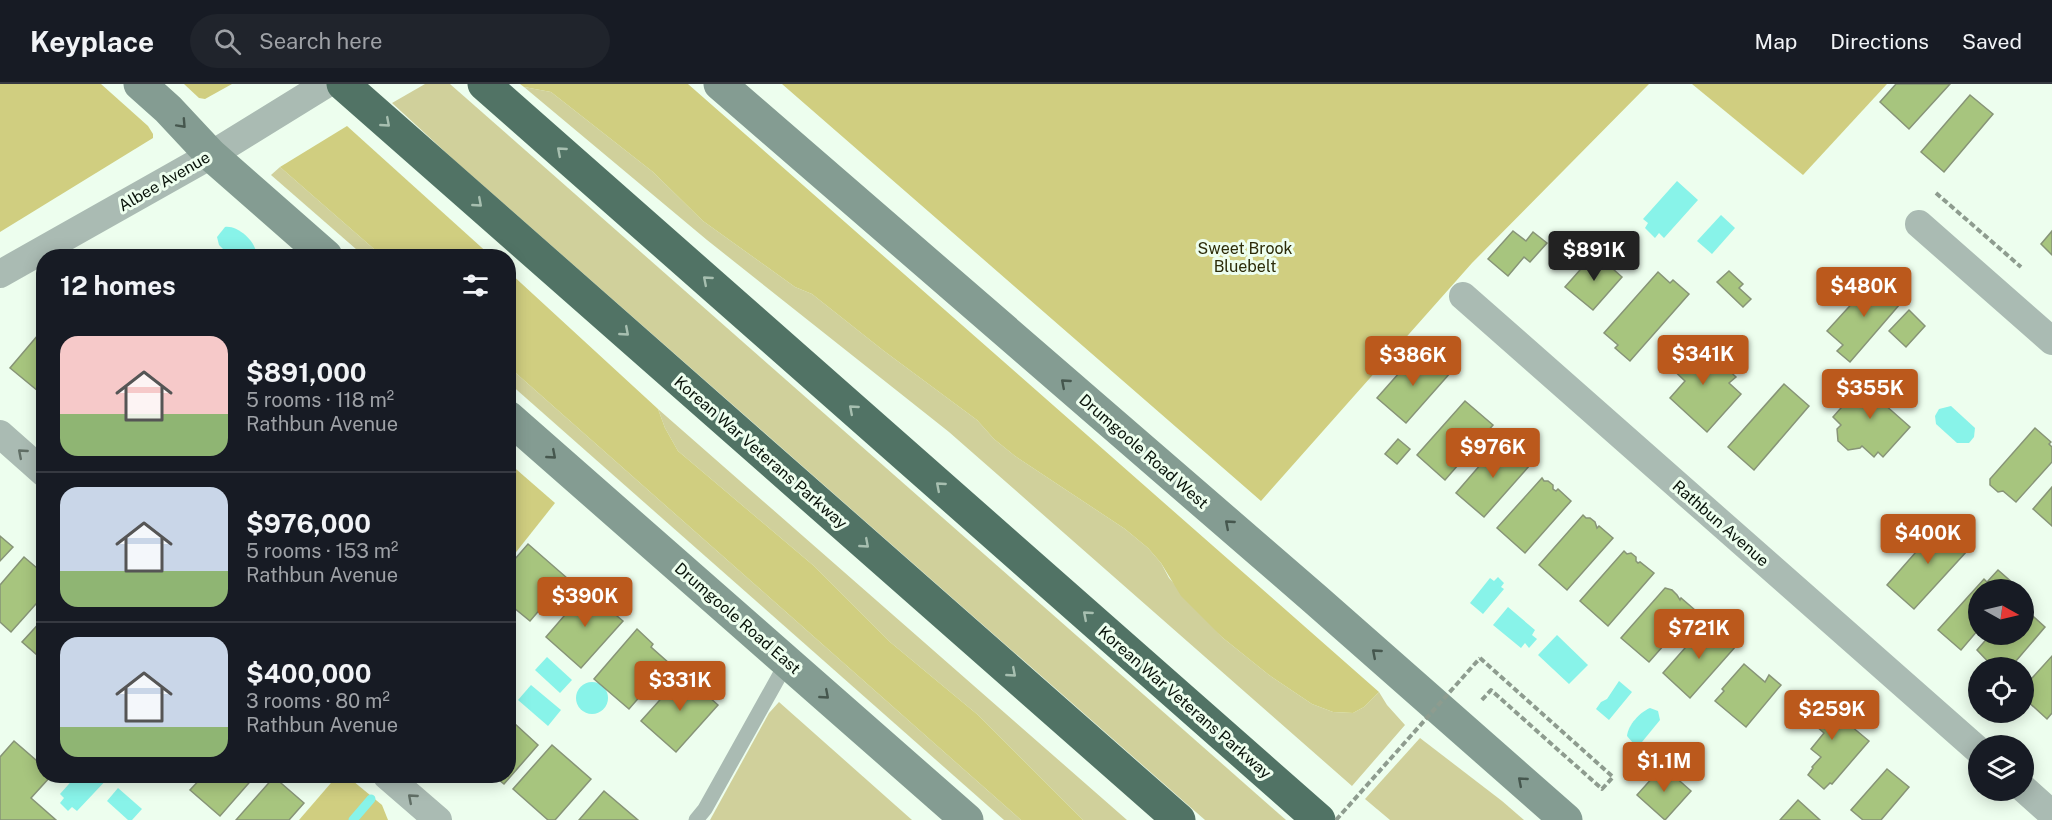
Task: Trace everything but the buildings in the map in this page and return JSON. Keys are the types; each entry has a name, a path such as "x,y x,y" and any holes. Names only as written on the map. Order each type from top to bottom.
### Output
{"highway":[{"name":"Korean War Veterans Parkway","path":"342,84 1179,820"},
{"name":"Korean War Veterans Parkway","path":"484,84 1320,820"}],"main road":[{"path":"140,84 168,109 210,155 318,249"},
{"name":"Drumgoole Road West","path":"720,84 1566,820"},
{"name":"Drumgoole Road East","path":"516,424 967,820"}],"street":[{"name":"Albee Avenue","path":"44,249 210,155 326,84"},
{"path":"1919,224 2052,341"},
{"name":"Albee Avenue","path":"0,274 36,254"},
{"name":"Rathbun Avenue","path":"1463,296 1968,741"},
{"path":"0,434 36,466"},
{"path":"395,783 438,820"},
{"path":"2034,798 2052,814"}],"lane":[{"path":"696,820 705,809 787,662"}],"path":[{"path":"1936,193 2021,267"},
{"path":"1336,820 1480,658 1613,777 1602,789 1491,690 1480,702"}],"green space":[{"path":"0,84 101,84 148,126 153,138 0,232"},
{"path":"184,84 232,84 205,99 199,98"},
{"path":"425,84 450,84 1286,820 1205,820 392,103"},
{"path":"520,84 688,84 1379,692 1364,707 1353,713 1333,712 1312,704 1269,675 1223,638 1181,596 1161,563 1148,548 1125,529 1015,456 994,439 977,420 812,294 795,287 703,221 653,172 551,92 524,87"},
{"name":"Sweet Brook Bluebelt","path":"782,84 1649,84 1472,263 1261,501"},
{"path":"1692,84 1887,84 1803,175"},
{"path":"524,87 551,92 653,172 703,221 795,287 812,294 977,420 994,439 1015,456 1125,529 1148,548 1161,563 1169,578 1223,638 1269,675 1312,704 1333,712 1353,713 1364,707 1379,692 1405,725 1352,786 949,432 707,240"},
{"path":"347,126 483,249 374,249 280,167"},
{"path":"280,167 374,249 356,249 271,175"},
{"path":"516,278 658,409 665,428 678,451 814,566 890,642 978,715 1083,820 1021,820 516,373"},
{"path":"516,373 1021,820 1004,820 516,389"},
{"path":"658,409 1127,820 1083,820 978,715 890,642 814,566 678,451 665,428"},
{"path":"516,469 555,503 516,552"},
{"path":"779,702 912,820 710,820 769,713"},
{"path":"1420,738 1524,820 1390,820 1365,799"},
{"path":"331,783 355,783 382,805 388,820 299,820"}],"water":[{"path":"1677,181 1698,200 1664,238 1659,233 1655,238 1645,228 1648,223 1643,219"},
{"path":"1721,215 1735,228 1712,254 1697,241"},
{"path":"225,227 230,227 246,236 255,249 223,249 217,237"},
{"path":"1951,406 1975,428 1974,437 1969,443 1957,443 1936,424 1935,416 1939,409"},
{"path":"1498,577 1504,583 1501,587 1504,589 1483,614 1470,603 1490,578 1494,581"},
{"path":"1508,607 1535,630 1532,635 1537,639 1529,648 1525,643 1521,648 1493,625"},
{"path":"1557,635 1588,665 1569,684 1538,655"},
{"path":"547,657 572,680 560,693 535,670"},
{"path":"1619,681 1632,692 1609,720 1596,709 1601,702 1607,699"},
{"path":"592,682 603,687 608,698 603,709 592,714 581,709 576,698 581,687"},
{"path":"531,685 561,710 548,726 518,700"},
{"path":"1650,708 1658,711 1660,720 1642,742 1633,743 1627,736 1632,723"},
{"path":"70,783 103,783 77,811 72,807 68,811 60,803 64,798 60,794"},
{"path":"118,788 142,809 132,820 128,820 107,801"}],"waterway":[{"path":"353,820 371,799"}]}
